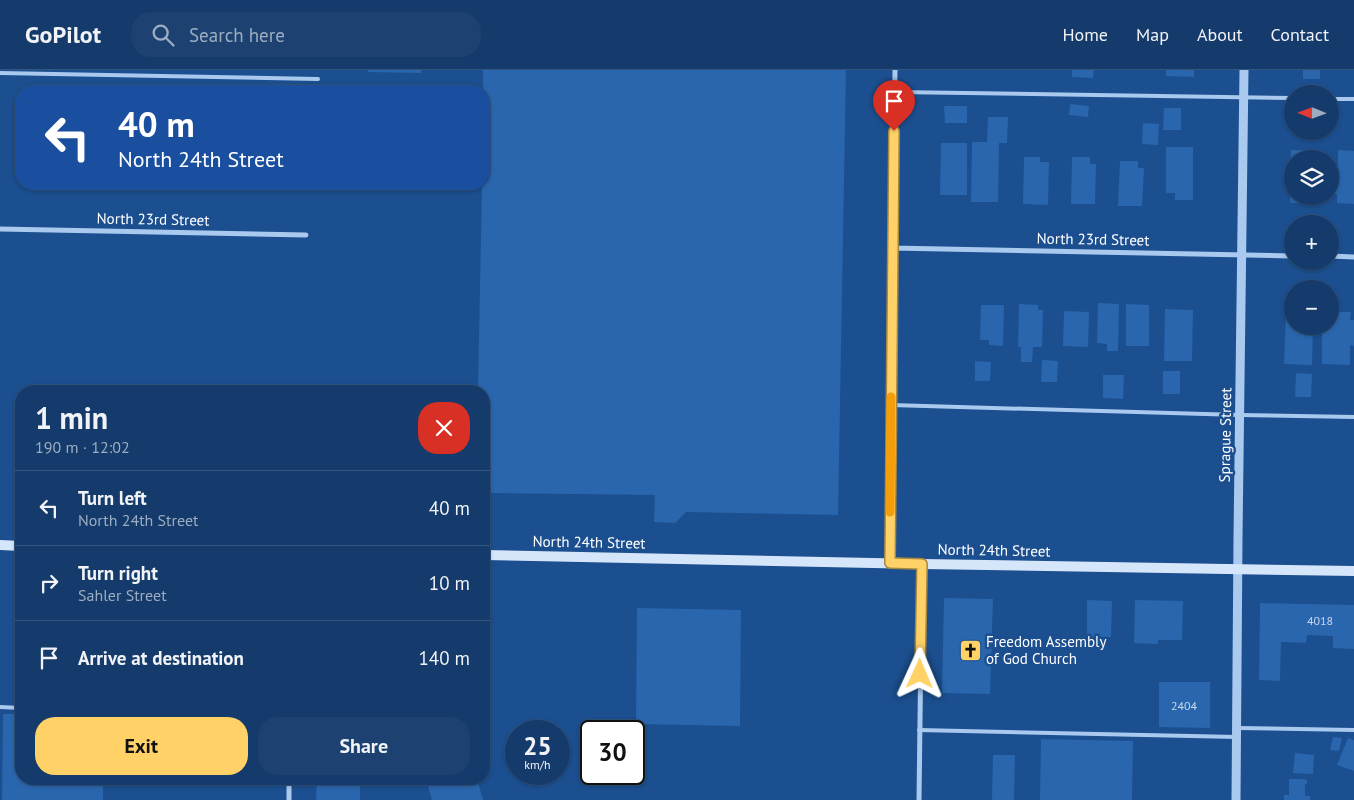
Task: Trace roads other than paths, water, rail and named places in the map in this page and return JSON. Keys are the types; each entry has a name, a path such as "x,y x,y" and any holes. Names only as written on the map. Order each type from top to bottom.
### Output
{"main road":[{"path":"0,546 15,546"},
{"name":"North 24th Street","path":"490,555 1354,571"}],"street":[{"path":"890,563 895,70"},
{"name":"Sprague Street","path":"1236,800 1244,70"},
{"name":"North 23rd Street","path":"0,229 306,235"},
{"name":"North 23rd Street","path":"892,248 1284,256"},
{"path":"1339,256 1354,257"},
{"path":"918,800 922,564"},
{"path":"288,800 289,785"}],"lane":[{"path":"0,73 318,79"},
{"path":"895,92 1284,98"},
{"path":"1339,99 1354,99"},
{"path":"891,404 1354,417"},
{"path":"0,707 15,708"},
{"path":"919,730 1237,732 1354,730"}],"place":[{"name":"Freedom Assembly of God Church","path":"970,650"}]}
